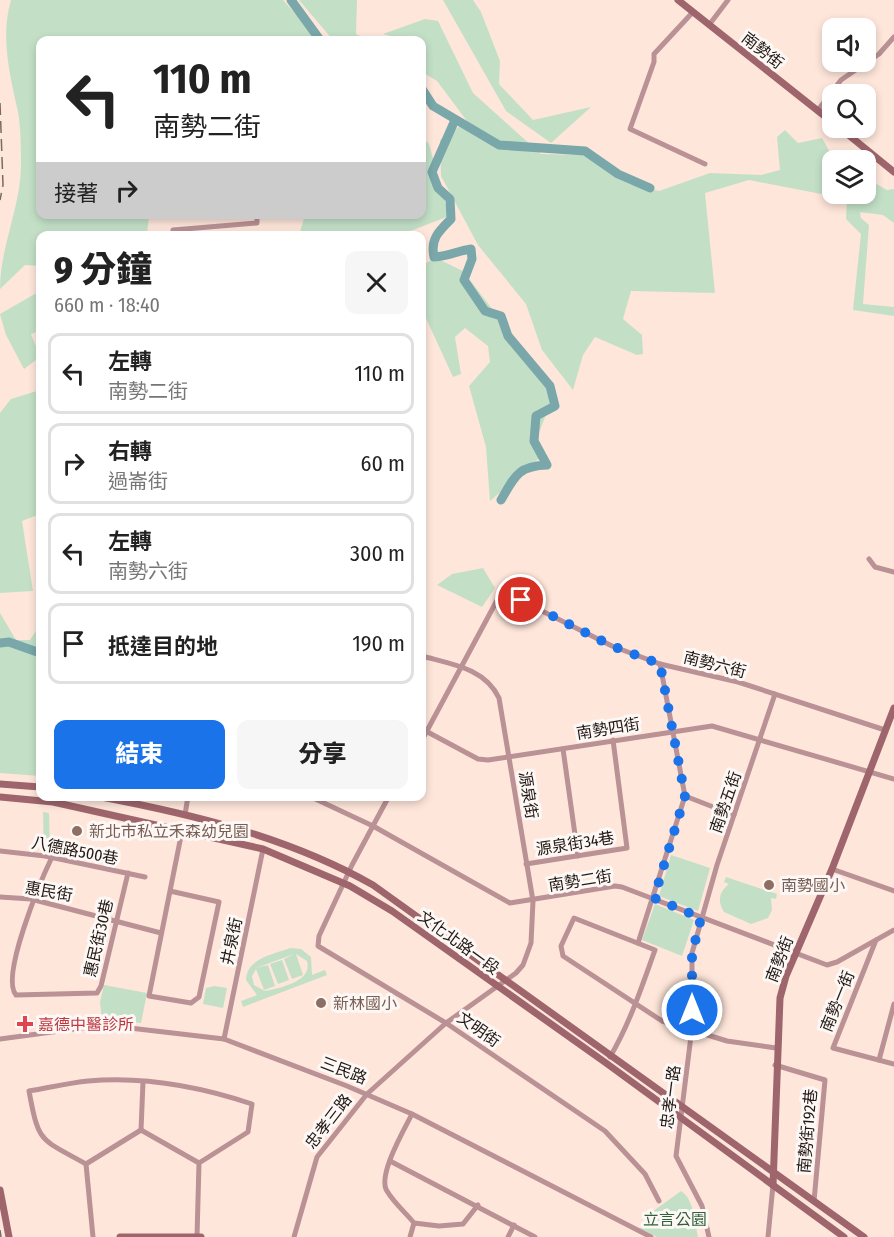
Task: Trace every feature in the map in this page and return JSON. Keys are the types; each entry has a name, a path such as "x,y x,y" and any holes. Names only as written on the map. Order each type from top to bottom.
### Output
{"street":[{"name":"南勢街","path":"678,0 822,113"},
{"path":"709,25 728,0"},
{"path":"693,12 654,54 654,62 630,129 705,164"},
{"path":"818,110 841,80 879,54 894,37"},
{"path":"852,138 894,172"},
{"path":"173,231 257,223 257,219"},
{"path":"869,559 875,567 894,572"},
{"name":"南勢六街","path":"426,726 502,591 612,646 660,664 738,682 885,730"},
{"name":"源泉街","path":"426,657 460,666 484,677 493,686 499,698 533,901 533,932 528,954 523,965 507,980"},
{"path":"638,942 685,796 660,664"},
{"name":"南勢五街","path":"701,918 775,694"},
{"name":"南勢街","path":"768,1237 780,998 795,951 832,869 894,708"},
{"name":"南勢四街","path":"426,731 478,759 509,758 712,726 894,778"},
{"name":"源泉街34巷","path":"526,864 627,848 613,740"},
{"path":"563,749 579,856"},
{"path":"0,784 36,787"},
{"path":"685,796 734,815"},
{"name":"文化北路一段","path":"0,797 36,800"},
{"name":"文化北路一段","path":"53,801 263,849 344,882 392,911 606,1063 844,1237"},
{"name":"文化北路一段","path":"119,801 185,815 266,838 348,872 392,898 864,1237"},
{"path":"170,891 219,902 199,997 196,1001 187,1003 148,996 188,801"},
{"name":"南勢二街","path":"320,801 373,826 510,903 615,886 654,898 827,965 837,962 894,930"},
{"path":"344,882 386,801"},
{"name":"井泉街","path":"224,1039 263,849"},
{"name":"八德路500巷","path":"0,851 52,857 145,877"},
{"name":"惠民街30巷","path":"52,857 15,930 9,961 8,984 16,994 97,993 101,986 128,873"},
{"path":"832,869 894,891"},
{"name":"文明街","path":"344,882 318,936 318,946 446,1023 605,1131 645,1174 659,1201"},
{"name":"惠民街","path":"0,897 32,899 161,933"},
{"path":"606,1063 634,1005 655,950 574,918 561,946 563,956 634,1005 662,1021 692,1028 727,1041 776,1048"},
{"name":"忠孝一路","path":"701,918 692,954 692,1028 676,1156 702,1206 709,1237"},
{"name":"南勢一街","path":"877,939 833,1048 894,1064"},
{"name":"忠孝三路","path":"294,1237 316,1158 367,1094 446,1023 507,980"},
{"path":"879,1060 894,1004"},
{"name":"三民路","path":"0,1039 104,1025 224,1039 367,1094 412,1114 651,1237"},
{"name":"南勢街192巷","path":"776,1065 825,1080 814,1201"},
{"path":"86,1164 40,1137 28,1091 87,1081 143,1082 213,1090 252,1104 248,1132 199,1163"},
{"path":"141,1130 143,1082"},
{"path":"412,1114 390,1161 383,1182 386,1190 414,1223 440,1226 463,1224 478,1205"},
{"path":"141,1130 199,1163"},
{"path":"86,1164 141,1130"},
{"path":"390,1161 478,1205 535,1237"},
{"path":"120,1237 198,1237 199,1163"},
{"path":"86,1164 93,1237"},
{"path":"0,1190 9,1237"},
{"path":"410,1237 414,1223"},
{"path":"508,1237 514,1225"}],"green space":[{"path":"11,0 283,0 315,36 36,36 36,219 149,219 147,231 36,231 36,266 25,265 0,289 3,258 20,183 21,167 19,119 6,42"},
{"path":"299,0 357,0 356,34 360,36 330,36"},
{"path":"443,0 473,0 481,12 500,61 499,84 533,120 591,107 551,143 506,111"},
{"path":"425,19 438,21 473,93 541,154 584,155 630,184 659,191 710,173 761,175 780,170 777,137 785,130 798,143 822,138 829,150 822,150 822,194 749,180 705,193 715,293 631,291 623,319 642,335 643,354 637,355 595,337 583,355 573,390 542,350 526,304 478,245 441,176 440,140 467,121 437,81 426,74 426,36 383,34"},
{"path":"426,141 429,144 449,216 411,231 300,231 304,219 426,219"},
{"path":"876,184 887,190 894,189 894,223 883,215 860,212 861,218 869,225 863,304 894,307 894,316 853,310 861,234 846,219 847,204 876,204"},
{"path":"436,258 463,271 545,378 550,404 537,438 543,455 490,501 486,447 469,386 490,362 488,346 465,328 455,337 461,374 453,377 426,318 426,263"},
{"path":"36,293 36,332 31,334 36,347 36,360 24,369 6,335 0,314"},
{"path":"36,391 36,516 22,521 33,591 0,593 0,413 11,399"},
{"path":"483,568 495,588 482,607 437,585 452,574"},
{"path":"0,613 16,640 30,640 36,631 36,776 0,773"},
{"path":"43,812 49,813 50,854 44,853"},
{"path":"671,855 710,868 698,911 659,896"},
{"path":"726,877 777,894 776,899 771,898 772,910 768,918 751,924 724,912 720,900 721,893 729,884 724,882"},
{"path":"655,904 694,920 682,956 642,940"},
{"path":"290,948 301,949 311,957 312,975 325,970 327,975 243,1007 241,1001 257,995 246,980 251,967 262,958","holes":["294,954 284,959 292,979 303,975 296,954 307,961 308,968 305,974 294,982 272,990 265,991 254,985 252,976 256,969 264,990 275,986 268,965 256,968"]},
{"path":"282,960 289,980 278,984 270,964"},
{"path":"104,985 147,993 141,1023 102,1021 100,1002"},
{"path":"214,986 227,988 223,1008 203,1004 206,988"},
{"name":"立言公園","path":"681,1191 691,1205 698,1237 657,1237 640,1229 652,1212"}],"waterway":[{"path":"291,0 317,36"},
{"path":"426,95 433,106 499,145 585,151 618,174 650,188"},
{"path":"455,120 432,172 438,188 450,199 451,219 434,240 434,257 471,249 472,259 464,280 485,311 501,316 508,336 550,386 555,406 536,416 534,441 547,465 523,470 514,479 501,500"},
{"path":"0,643 9,642 36,652"}],"railway":[{"path":"0,103 3,185 0,200"},
{"path":"0,1230 1,1237"}],"place":[{"name":"新北市私立禾森幼兒園","path":"77,831"},
{"name":"南勢國小","path":"769,885"},
{"name":"新林國小","path":"321,1003"},
{"name":"嘉德中醫診所","path":"25,1024"}],"route":[{"path":"521,600 612,646 660,664 685,796 654,898 701,918 692,954 692,1010"}]}
